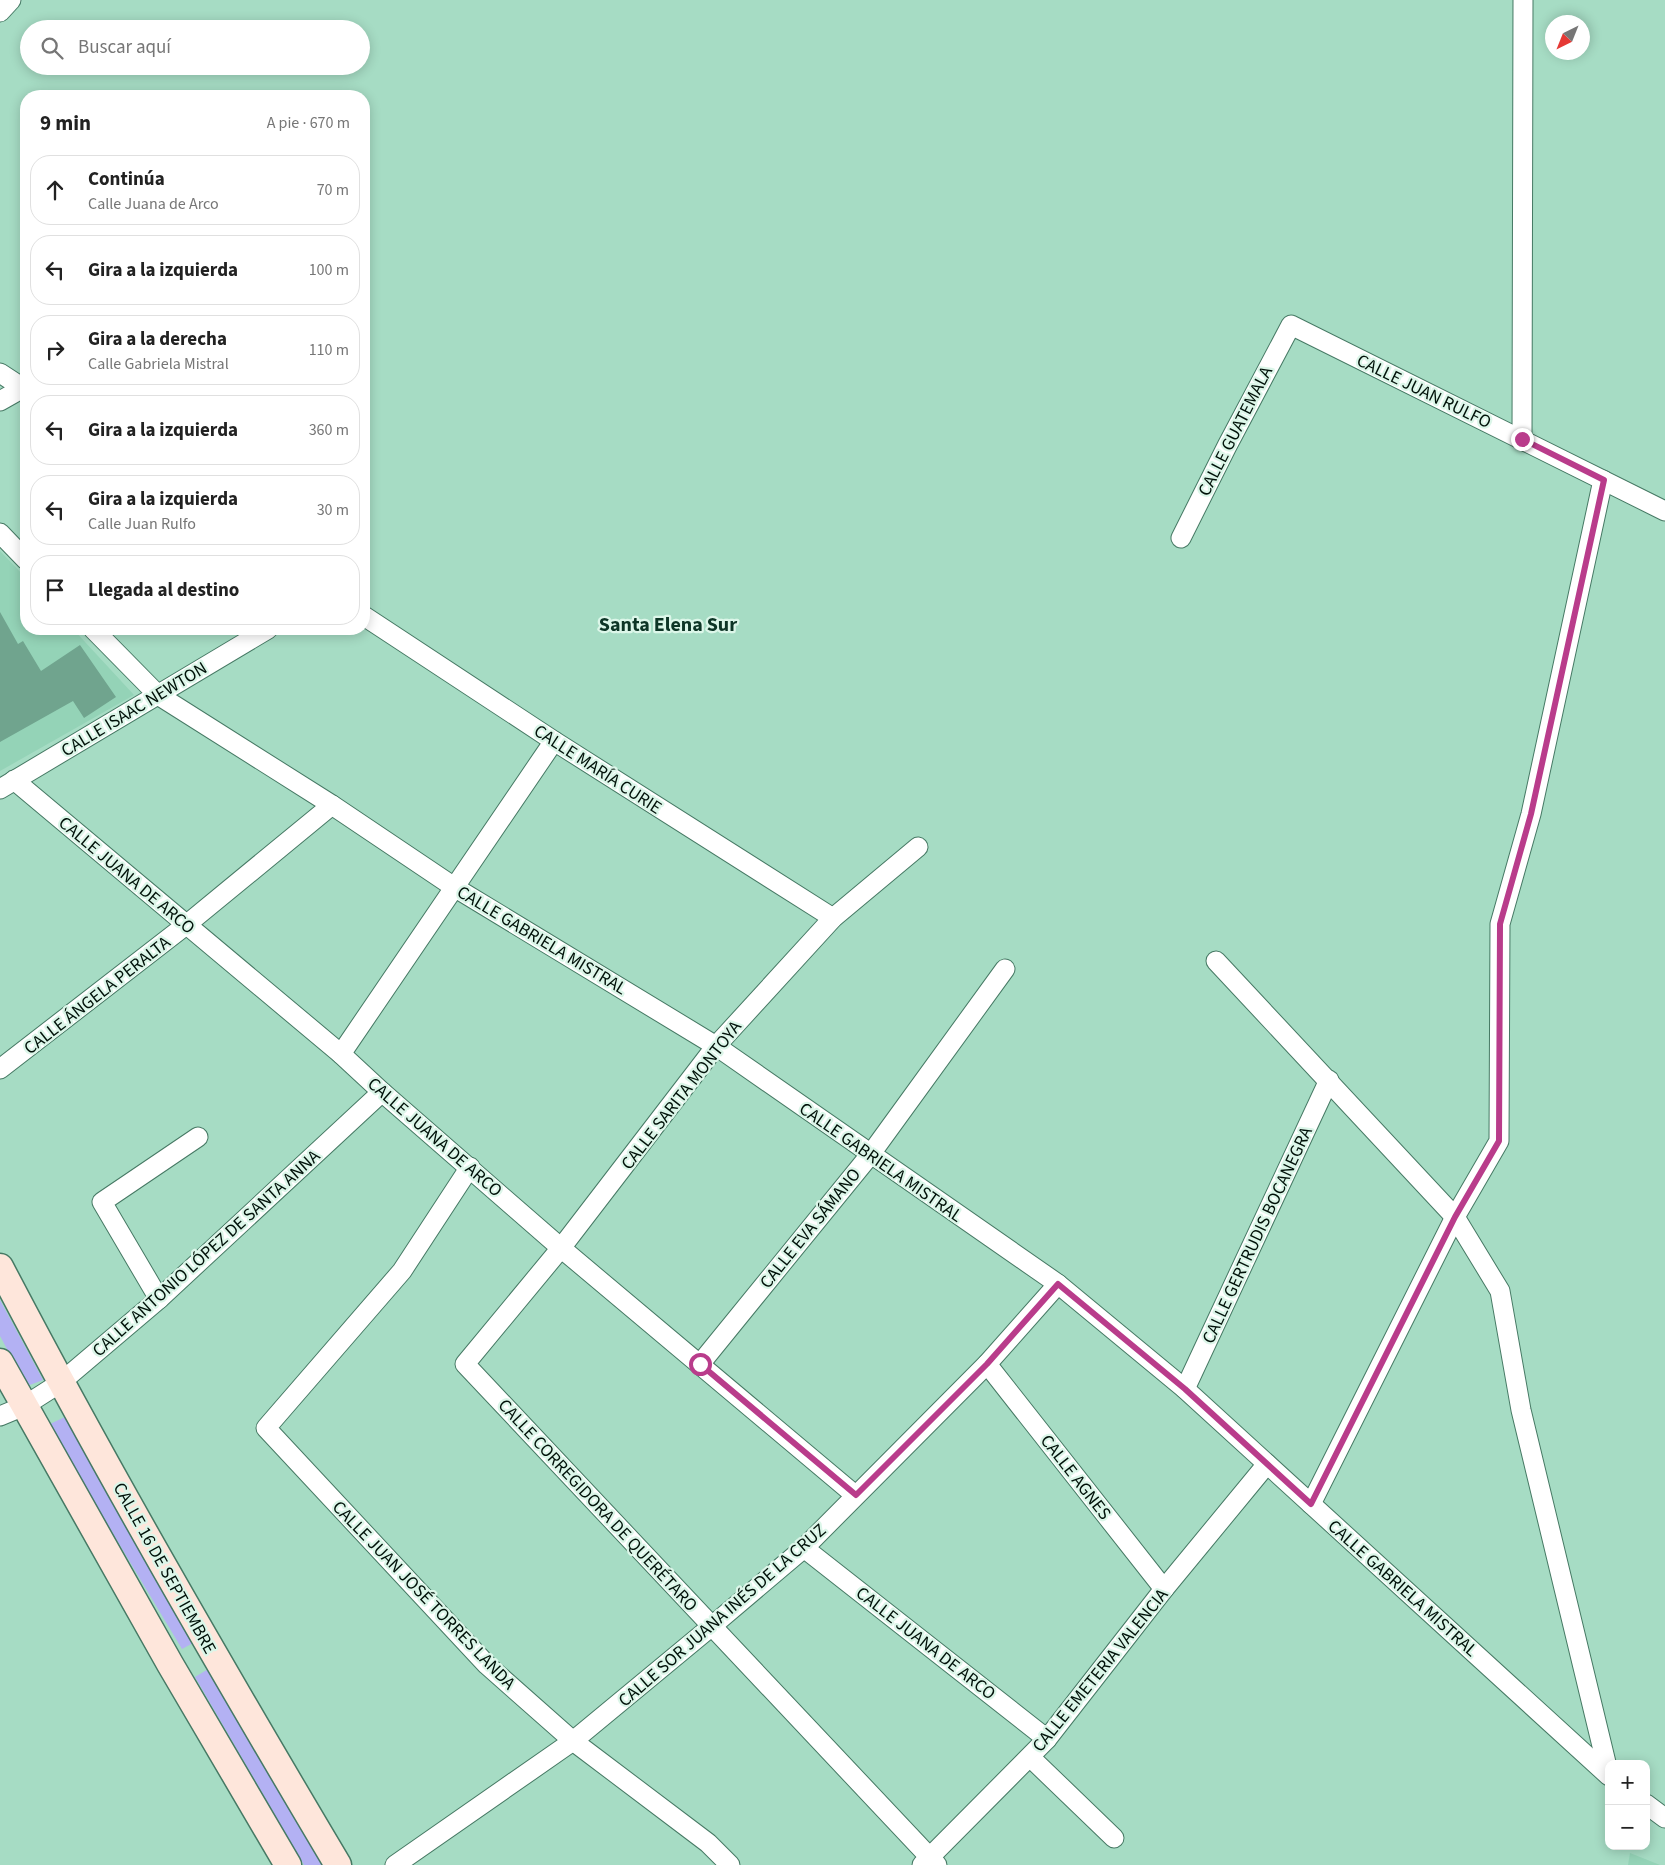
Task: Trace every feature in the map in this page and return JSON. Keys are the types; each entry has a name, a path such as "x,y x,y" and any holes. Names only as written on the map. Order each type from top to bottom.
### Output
{"street":[{"path":"0,12 11,0"},
{"path":"1522,439 1523,0"},
{"name":"CALLE JUAN RULFO","path":"1291,325 1665,510"},
{"name":"CALLE GUATEMALA","path":"1181,538 1291,325"},
{"path":"0,373 20,386"},
{"path":"0,401 20,391"},
{"path":"1311,1504 1455,1217 1499,1141 1500,924 1531,814 1604,480"},
{"path":"0,533 20,554"},
{"name":"CALLE MARÍA CURIE","path":"370,620 554,741 833,918"},
{"name":"CALLE GABRIELA MISTRAL","path":"100,635 158,695 332,805 454,887 716,1046 1058,1284 1185,1389 1605,1772"},
{"name":"CALLE ISAAC NEWTON","path":"7,784 258,635"},
{"path":"340,1054 554,741"},
{"name":"CALLE JUANA DE ARCO","path":"7,784 186,925 340,1054 562,1248 856,1495"},
{"name":"CALLE ÁNGELA PERALTA","path":"0,1069 186,925 332,805"},
{"name":"CALLE SARITA MONTOYA","path":"465,1364 562,1248 716,1046 833,918 918,847"},
{"path":"1216,961 1455,1217 1500,1290 1521,1410 1605,1760"},
{"name":"CALLE EVA SÁMANO","path":"700,1364 870,1154 1005,968"},
{"name":"CALLE GERTRUDIS BOCANEGRA","path":"1185,1389 1329,1080"},
{"name":"CALLE ANTONIO LÓPEZ DE SANTA ANNA","path":"0,1416 24,1406 60,1383 159,1298 382,1092"},
{"path":"159,1298 102,1202 198,1137"},
{"name":"CALLE JUAN JOSÉ TORRES LANDA","path":"470,1168 402,1272 266,1428 487,1666 573,1741 708,1844 730,1865"},
{"name":"CALLE 16 DE SEPTIEMBRE","path":"0,1267 60,1383 207,1644 338,1865"},
{"name":"CALLE SOR JUANA INÉS DE LA CRUZ","path":"395,1865 573,1741 804,1548 987,1364 1058,1284"},
{"path":"0,1362 170,1664 288,1865"},
{"name":"CALLE CORREGIDORA DE QUERÉTARO","path":"465,1364 712,1626 930,1862"},
{"name":"CALLE AGNES","path":"987,1364 1164,1589"},
{"name":"CALLE EMETERIA VALENCIA","path":"930,1862 1047,1739 1164,1589 1267,1464"},
{"name":"CALLE JUANA DE ARCO","path":"804,1548 1047,1739"},
{"path":"170,1664 207,1644"},
{"path":"1030,1757 1114,1838"},
{"path":"1647,1805 1665,1818"}],"shaded area":[{"path":"0,551 20,572 20,635 79,635 134,695 0,771"},
{"path":"0,1300 43,1380 27,1386 0,1336"},
{"path":"67,1416 195,1642 182,1649 48,1425"},
{"path":"210,1668 325,1865 304,1865 195,1677"},
{"path":"1630,1853 1660,1865 1628,1865"}],"building":[{"path":"0,612 18,644 23,641 41,671 80,645 116,697 84,718 73,701 0,742"}],"district":[{"name":"Santa Elena Sur","path":"668,624"}],"route":[{"path":"700,1364 856,1495 987,1364 1058,1284 1185,1389 1311,1504 1455,1217 1499,1141 1500,924 1531,814 1604,480 1522,439"}]}
